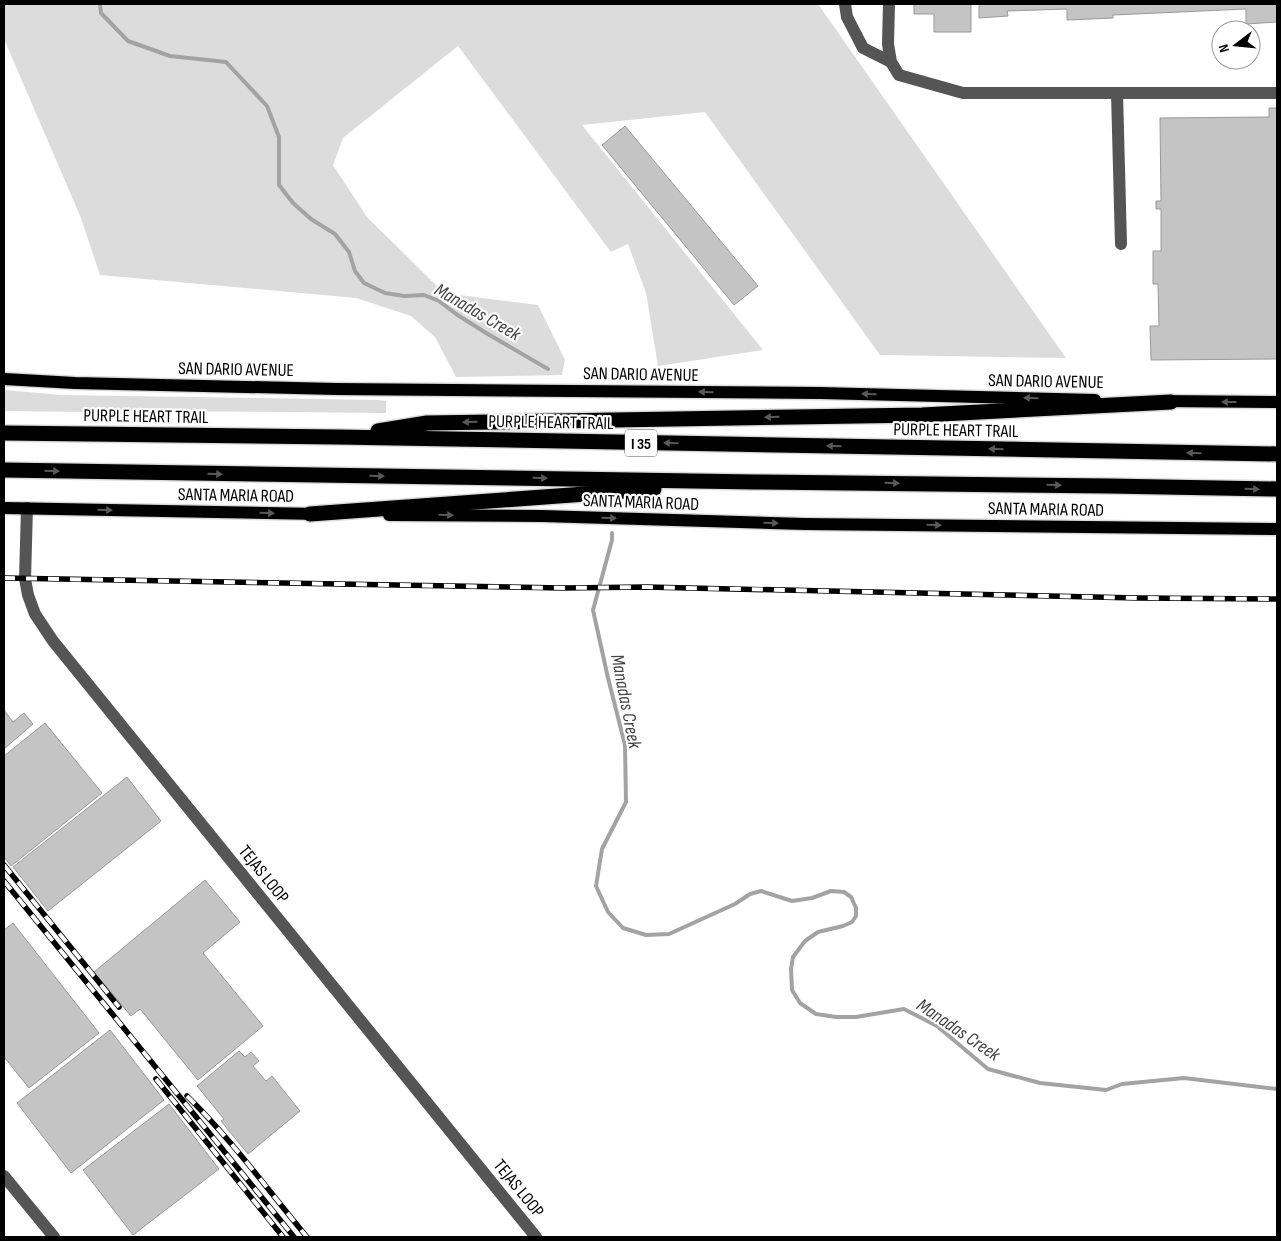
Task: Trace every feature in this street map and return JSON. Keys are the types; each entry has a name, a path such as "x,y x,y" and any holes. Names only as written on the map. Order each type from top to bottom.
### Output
{"highway":[{"path":"338,437 428,423 922,416 1171,402"},
{"name":"PURPLE HEART TRAIL","path":"4,433 338,437 1277,454"},
{"name":"I 35","path":"4,470 1277,489"},
{"path":"310,514 755,482"}],"main road":[{"name":"SAN DARIO AVENUE","path":"4,379 75,383 336,389 830,393 1171,402 1277,402"},
{"name":"SANTA MARIA ROAD","path":"4,508 542,516 805,524 1277,529"}],"street":[{"path":"845,4 847,17 863,48 891,62"},
{"path":"889,4 888,44 891,62 899,75 963,93 1277,93"},
{"path":"1117,93 1121,244"},
{"name":"TEJAS LOOP","path":"27,508 24,579 35,614 53,641 536,1237"},
{"path":"4,1176 54,1237"}],"shaded area":[{"path":"4,4 818,4 1066,358 880,355 705,112 582,125 763,350 658,366 646,293 628,244 611,252 458,46 343,138 333,165 367,217 444,293 538,305 565,360 562,375 456,377 435,337 411,316 356,298 100,275 81,218 4,39"},
{"path":"4,390 62,395 378,400 386,401 386,413 4,411"}],"building":[{"path":"914,4 971,4 971,32 934,32 934,14 914,14"},
{"path":"979,4 1277,4 1277,22 1261,23 1261,20 1246,20 1246,9 1113,15 1113,18 1067,20 1067,9 1007,11 1008,16 979,18"},
{"path":"1269,108 1277,108 1277,359 1151,360 1150,326 1159,326 1158,284 1153,284 1153,251 1161,251 1161,209 1156,209 1156,201 1161,201 1160,118 1269,117"},
{"path":"625,126 758,286 734,305 602,145"},
{"path":"4,710 13,722 24,713 33,724 4,749"},
{"path":"45,723 102,793 11,866 4,857 4,756"},
{"path":"127,777 161,821 48,911 13,867"},
{"path":"205,880 240,922 203,953 263,1026 198,1080 140,1009 131,1016 94,972"},
{"path":"13,923 99,1033 29,1088 4,1057 4,930"},
{"path":"110,1030 164,1100 71,1173 17,1103"},
{"path":"239,1051 245,1057 251,1052 259,1061 253,1066 266,1081 272,1076 300,1111 248,1154 221,1121 224,1119 197,1086"},
{"path":"169,1104 219,1169 133,1235 83,1170"}],"waterway":[{"name":"Manadas Creek","path":"100,4 101,13 128,41 170,56 226,62 267,106 279,137 279,185 293,203 311,219 335,234 349,252 355,271 364,283 385,293 404,296 424,295 439,301 486,333 548,369"},
{"name":"Manadas Creek","path":"612,533 612,540 593,610 625,745 626,802 602,849 596,886 608,912 623,928 646,935 669,934 735,904 750,894 761,891 792,901 812,898 831,891 844,892 851,897 856,908 856,916 852,922 818,932 805,941 793,957 791,969 792,990 800,1003 816,1014 856,1017 904,1009 937,1026 988,1069 1040,1083 1106,1090 1122,1084 1184,1078 1277,1089"}],"railway":[{"path":"4,578 563,588 646,587 1138,598 1277,599"},
{"path":"4,865 119,1007"},
{"path":"4,881 294,1237"},
{"path":"156,1079 283,1237"},
{"path":"187,1096 234,1147 307,1237"}]}
